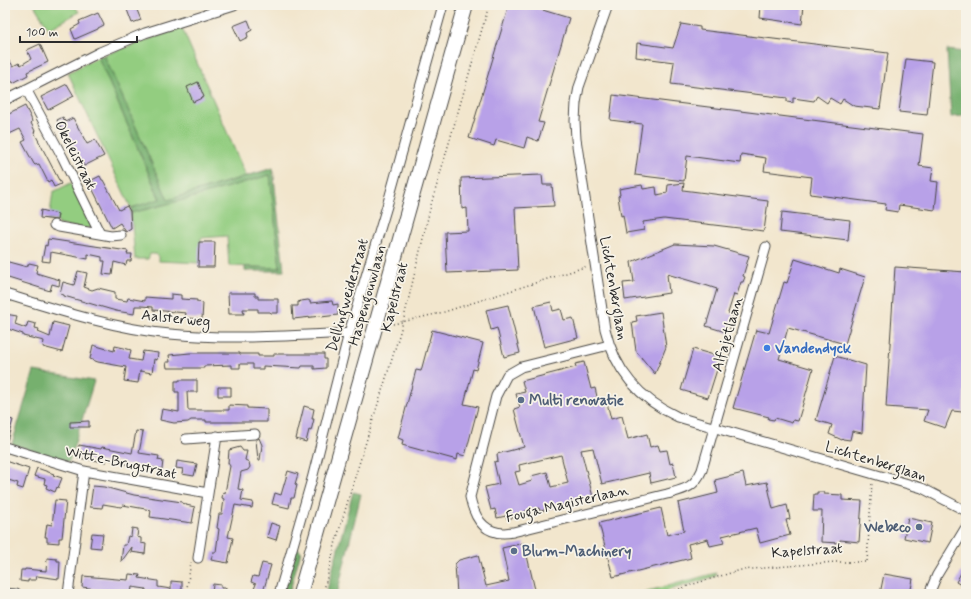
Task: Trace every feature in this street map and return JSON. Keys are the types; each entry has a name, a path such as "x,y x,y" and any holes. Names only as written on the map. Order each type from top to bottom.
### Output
{"main road":[{"name":"Haspengouwlaan","path":"300,594 466,5"}],"street":[{"path":"5,100 100,52 139,36 234,5"},
{"name":"Dellingweidestraat","path":"279,594 316,464 349,333 392,191 443,5"},
{"name":"Lichtenberglaan","path":"608,5 576,103 576,139 605,329 609,345 617,362 629,380 638,391 651,401 678,417 922,488 966,511"},
{"name":"Okeleistraat","path":"26,89 63,158 100,234"},
{"path":"54,225 111,236 121,235"},
{"name":"Alfajetlaan","path":"715,427 766,247"},
{"name":"Aalsterweg","path":"5,294 94,319 169,334 254,337 349,333"},
{"name":"Fouga Magisterlaan","path":"609,345 521,367 510,372 504,379 496,396 470,497 477,519 483,525 498,533 514,532 688,488 693,485 702,470 715,427"},
{"path":"186,439 255,434"},
{"path":"198,558 217,436"},
{"name":"Witte-Brugstraat","path":"5,447 84,471 208,493"},
{"path":"68,594 84,471"},
{"path":"929,594 937,575 966,527"},
{"path":"5,593 16,594"}],"path":[{"name":"Kapelstraat","path":"323,594 336,541 403,322 431,205 489,5"},
{"path":"389,325 444,312 595,264"},
{"name":"Kapelstraat","path":"664,594 741,570 835,562 867,562 873,474"},
{"path":"186,594 190,562 198,558"}],"green space":[{"path":"34,5 74,5 79,12 49,29"},
{"path":"182,28 246,176 168,200 104,55"},
{"path":"947,50 966,52 966,110 962,116 951,117"},
{"path":"104,55 168,200 273,168 284,271 245,271 245,267 280,268 270,175 187,199 131,213 131,208 160,199 98,57"},
{"path":"98,57 160,200 131,208 68,73"},
{"path":"270,174 280,268 229,266 227,236 201,238 200,263 159,261 158,256 155,254 150,254 148,259 135,259 131,213 187,199"},
{"path":"71,183 92,226 89,229 59,225 58,221 49,220 53,192"},
{"path":"34,371 94,381 69,462 12,444"},
{"path":"353,492 361,494 337,594 326,594"},
{"path":"297,548 301,551 289,594 283,594"},
{"path":"716,573 716,576 656,594 637,594"}],"building":[{"path":"135,5 141,20 132,23 126,7"},
{"path":"509,5 526,5 569,18 538,122 544,123 538,141 527,137 524,148 496,140 494,146 469,138"},
{"path":"761,5 804,5 802,24 760,18"},
{"path":"98,13 104,25 75,39 71,29 80,24 79,21"},
{"path":"248,20 252,30 247,33 248,37 240,41 233,26"},
{"path":"681,24 700,27 700,30 888,53 880,109 854,106 843,99 840,104 830,98 827,103 817,96 814,101 793,98 793,103 787,102 787,98 671,84 674,62 636,57 637,43 673,48"},
{"path":"40,44 48,62 27,72 28,75 13,83 5,71 5,63 9,60 13,66 19,63 21,65 31,59 27,50"},
{"path":"906,59 933,62 927,115 899,112"},
{"path":"198,82 204,97 193,102 187,87"},
{"path":"67,84 74,96 48,110 41,97"},
{"path":"613,95 923,134 919,166 933,168 931,181 938,182 935,210 899,205 898,212 885,210 886,204 810,194 812,177 764,171 766,158 741,154 740,163 687,156 684,181 635,175 642,124 610,120"},
{"path":"25,106 31,118 34,132 61,184 54,187 51,180 48,182 39,164 34,164 22,142 26,140 20,129 5,136 5,116"},
{"path":"63,117 65,122 73,118 87,144 95,140 104,156 84,166 82,162 79,164 57,120"},
{"path":"542,175 543,185 552,185 554,206 515,208 518,270 447,273 445,232 468,231 467,208 462,209 461,178"},
{"path":"100,176 119,210 127,206 130,211 131,229 126,232 120,223 112,228 91,186 94,184 92,180"},
{"path":"684,183 683,190 768,201 764,231 664,219 643,222 644,230 626,233 623,215 621,216 618,196 620,195 619,189 642,185 643,189 656,187 657,195 667,193 668,185"},
{"path":"41,210 58,214 57,220 40,218"},
{"path":"782,212 850,220 848,240 780,232"},
{"path":"48,239 128,251 127,254 132,254 131,261 127,261 126,265 114,262 112,275 103,274 105,261 102,261 102,257 88,254 88,259 51,252 50,262 42,261 45,245 47,246"},
{"path":"199,242 215,242 214,267 198,267"},
{"path":"675,244 714,246 749,256 743,276 745,277 743,282 741,282 737,295 734,294 728,313 733,315 729,333 706,326 717,289 708,286 667,274 669,293 625,300 623,283 634,282 631,262"},
{"path":"795,259 839,273 840,269 865,277 845,344 788,328 779,359 813,369 798,421 793,420 792,423 775,418 774,420 768,419 769,417 733,408 756,330 769,333 784,282 787,283"},
{"path":"5,261 27,267 29,263 38,265 36,273 60,280 59,286 52,284 50,291 5,277"},
{"path":"895,267 966,272 966,364 963,412 952,411 945,428 924,421 928,410 886,407"},
{"path":"78,271 87,273 84,287 92,290 98,288 115,292 115,299 127,301 128,298 145,301 145,297 171,299 171,294 181,295 181,299 197,300 197,302 203,303 202,319 185,318 186,313 153,310 153,307 135,306 134,314 116,311 60,294 63,282 74,285"},
{"path":"228,293 255,293 255,296 258,296 258,299 278,299 278,313 258,312 258,309 243,309 244,314 229,314"},
{"path":"308,300 310,303 332,301 333,305 338,304 338,315 293,319 292,306 298,306 298,302"},
{"path":"551,302 553,311 561,309 564,320 573,318 578,338 544,347 534,306"},
{"path":"508,305 520,353 504,357 497,328 491,330 486,310"},
{"path":"661,312 666,347 655,374 636,351 632,322 637,321 636,316"},
{"path":"5,314 17,316 15,324 26,328 28,322 36,324 35,328 39,329 38,332 50,337 53,322 69,326 62,352 43,347 44,341 23,336 23,334 5,328"},
{"path":"432,330 483,343 476,370 473,369 464,404 478,407 465,456 458,454 457,460 402,445 403,440 398,438 416,370 421,371"},
{"path":"93,345 114,351 115,346 131,350 129,359 141,361 143,351 158,353 157,360 154,359 152,373 140,371 138,383 124,381 126,367 90,359"},
{"path":"693,349 721,357 708,398 681,390"},
{"path":"190,353 240,353 258,354 258,356 274,356 274,354 324,354 324,359 326,359 326,368 314,369 314,366 302,366 301,368 263,366 263,369 253,369 253,364 240,364 240,368 232,368 232,365 204,366 204,368 167,368 166,362 170,362 169,355"},
{"path":"835,356 866,365 862,433 852,431 850,440 842,440 829,434 832,425 816,420"},
{"path":"584,362 591,389 595,388 598,401 606,399 611,419 622,416 628,439 647,434 650,447 658,445 660,451 667,450 670,464 673,463 676,477 651,483 649,473 602,484 593,448 581,450 593,497 572,503 572,501 565,505 540,511 539,508 525,511 526,515 507,519 506,516 497,518 495,509 491,510 485,487 499,484 494,462 498,461 497,454 524,447 514,409 520,407 516,394 525,392 522,381 576,367 575,364","holes":["561,455 568,483 551,487 547,472 531,476 532,481 519,485 515,472 520,471 519,465"]},
{"path":"197,380 197,392 187,392 188,410 229,410 229,405 267,409 267,422 206,422 206,420 191,420 188,422 174,423 160,420 162,409 179,412 179,392 175,392 175,381"},
{"path":"218,387 231,387 231,396 218,396"},
{"path":"304,406 314,409 312,419 314,419 306,442 296,439"},
{"path":"5,418 13,420 7,441 5,441"},
{"path":"89,421 89,427 70,427 70,422"},
{"path":"136,431 143,432 139,453 159,456 158,460 163,461 162,469 135,466 107,459 106,462 77,458 79,445 101,449 102,447 132,453"},
{"path":"259,438 262,445 260,460 258,460 256,440"},
{"path":"240,447 243,451 247,451 245,460 249,462 250,467 248,470 241,472 238,489 243,490 241,500 253,502 252,508 235,505 228,537 233,538 228,563 211,560 213,552 216,552 219,514 222,514 224,499 222,498 223,492 225,493 230,466 228,463 229,450"},
{"path":"5,461 29,469 23,489 17,487 18,483 5,479"},
{"path":"177,461 197,464 194,476 182,474 183,469 176,468"},
{"path":"37,468 62,478 55,492 46,488 47,485 44,484 45,479 34,476"},
{"path":"288,471 298,474 295,484 297,485 294,498 291,498 289,508 272,504 275,493 281,495"},
{"path":"743,473 746,486 767,482 773,509 787,505 790,519 786,520 790,535 760,543 756,528 722,536 724,543 710,546 708,539 688,544 691,558 613,577 599,523 661,508 667,535 684,531 678,503 718,493 715,480"},
{"path":"93,486 104,487 134,495 182,502 186,505 195,507 192,523 150,517 151,510 123,505 121,507 103,504 102,508 90,507"},
{"path":"817,492 842,495 842,500 862,501 859,542 840,540 839,543 821,542 822,511 813,511 814,494 817,494"},
{"path":"55,500 66,501 62,538 59,538 59,543 47,542 47,537 45,537 47,524 52,525"},
{"name":"Webeco","path":"908,518 932,523 928,543 904,538"},
{"path":"271,523 280,526 276,540 267,537"},
{"path":"132,528 138,529 137,537 141,538 141,543 146,544 145,554 131,552 132,547 121,562 123,545 126,545 128,536 131,537"},
{"path":"92,533 103,534 101,548 90,547"},
{"path":"524,543 536,594 457,594 455,564 459,560 478,555 486,586 509,581 502,548"},
{"path":"47,558 57,559 57,561 60,561 59,579 37,576 36,580 28,580 28,582 20,581 21,570 46,571"},
{"path":"262,563 271,565 263,592 254,589 256,584 251,582 253,576 258,577"},
{"path":"966,564 966,588 956,582"},
{"path":"129,574 140,575 139,578 158,581 158,587 171,589 171,581 182,582 182,590 180,590 180,594 145,594 146,589 132,587 131,594 82,587 83,576 128,580"},
{"path":"884,574 913,579 910,594 880,594"},
{"path":"213,584 221,585 221,588 226,588 225,594 212,594"}],"place":[{"name":"Vandendyck","path":"767,348"},
{"name":"Multi renovatie","path":"521,400"},
{"name":"Webeco","path":"919,527"},
{"name":"Blum-Machinery","path":"514,551"}]}
